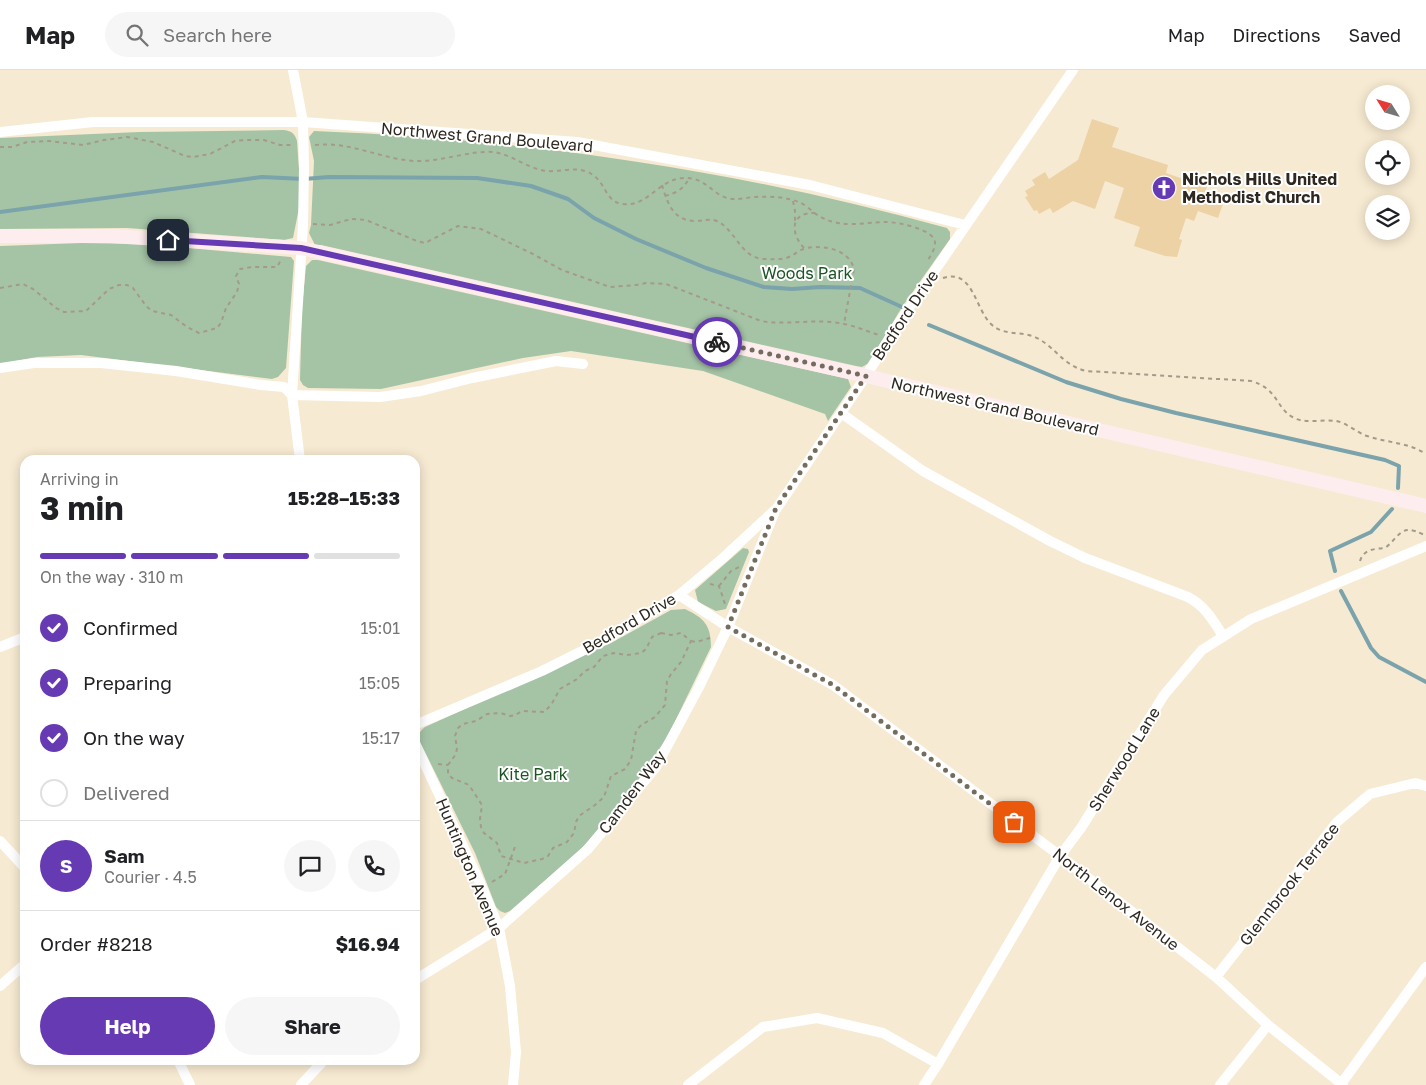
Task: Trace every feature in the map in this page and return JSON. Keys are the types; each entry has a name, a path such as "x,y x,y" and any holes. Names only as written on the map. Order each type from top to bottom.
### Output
{"street":[{"path":"293,70 303,122 304,168 292,396 299,455"},
{"name":"Bedford Drive","path":"420,723 542,671 606,640 679,595 723,558 776,508 866,376 900,320 1073,70"},
{"name":"Northwest Grand Boulevard","path":"0,132 93,122 303,122 577,142 810,185 966,225"},
{"name":"Northwest Grand Boulevard","path":"0,236 111,236 301,248 866,376 1426,506"},
{"path":"0,368 34,363 101,363 176,371 284,387 292,396 380,397 421,391 472,378 556,361 583,364"},
{"path":"841,413 923,471 1050,541 1084,558 1188,596 1200,603 1223,636"},
{"name":"Camden Way","path":"420,977 499,928 588,849 656,767 730,624 776,508"},
{"name":"Sherwood Lane","path":"924,1085 1060,856 1081,828 1164,695 1202,650 1251,619 1426,546"},
{"name":"North Lenox Avenue","path":"679,595 833,685 1060,856 1216,977 1268,1025 1342,1084"},
{"path":"0,647 20,638"},
{"name":"Huntington Avenue","path":"420,754 499,928 510,986 516,1052 513,1085"},
{"name":"Glennbrook Terrace","path":"1216,977 1337,822 1370,794 1414,783 1426,786"},
{"path":"0,841 20,863"},
{"path":"1342,1084 1426,967"},
{"path":"0,986 20,968"},
{"path":"688,1085 763,1027 817,1018 883,1033 938,1064"},
{"path":"1220,1085 1268,1025"},
{"path":"180,1065 190,1085"},
{"path":"300,1085 319,1065"}],"path":[{"path":"0,147 12,147 27,142 49,141 83,145 104,140 127,138 153,142 185,156 193,157 210,154 236,141 264,140 296,145"},
{"path":"310,146 338,144 387,157 415,161 440,160 484,152 495,152 545,171 585,171 601,182 612,200 618,204 625,205 642,200 662,185 674,179 689,178 703,182 725,197 733,199 769,196 801,203 832,222 842,224 888,222 926,231 935,242 933,252 924,266"},
{"path":"665,196 681,190 689,178"},
{"path":"662,185 672,212 680,217 694,221 711,219 718,222 730,231 743,248 752,255 760,258 786,258 804,248 823,247 841,253 853,262 854,276 844,324"},
{"path":"793,201 796,211 794,234 804,248"},
{"path":"795,225 797,220 804,214 815,213"},
{"path":"309,224 330,225 351,219 366,220 425,243 458,226 480,228 531,252 562,270 610,287 661,283 761,321 844,324 888,340"},
{"path":"0,288 23,284 33,289 56,308 64,312 86,311 110,289 119,285 127,285 133,288 152,311 171,314 187,327 199,333 216,328 221,323 226,308 237,292 236,276 240,269 277,267 281,262 284,247"},
{"path":"940,280 952,276 966,282 987,319 997,328 1032,336 1040,340 1068,364 1076,368 1086,371 1251,381 1268,389 1288,414 1295,418 1304,421 1337,422 1367,436 1406,444 1426,454"},
{"path":"1360,564 1363,554 1372,549 1385,548 1403,531 1413,530 1426,537"},
{"path":"719,586 727,575 737,567 754,565"},
{"path":"693,583 719,586"},
{"path":"691,640 681,662 667,682 665,705 655,717 641,725 636,731 631,760 625,769 611,776 604,797 595,806 578,816 572,838 568,842 553,848 548,856 524,864 501,856 497,843 484,833 481,828 482,805 470,785 452,778 448,774 448,765 456,754 457,748 454,736 458,728 463,724 476,721 488,714 501,713 510,716 522,711 544,712 551,705 560,689 577,679 585,671 594,667 603,656 614,653 627,655 641,653 655,634 671,635 681,633 696,642 711,637 730,624 719,586"},
{"path":"480,883 488,884 505,874 516,844"}],"green space":[{"path":"284,130 293,133 297,141 301,198 293,238 284,240 127,228 0,229 0,138 139,132"},
{"name":"Woods Park","path":"314,131 394,135 554,150 713,174 870,208 947,228 950,232 950,239 902,307 869,363 862,367 856,366 315,245 309,233 314,161 309,137"},
{"path":"81,243 143,244 291,257 294,261 286,368 278,377 272,379 81,355 37,357 0,364 0,246"},
{"path":"312,260 848,379 851,387 828,421 825,414 703,371 571,351 523,358 381,389 308,388 300,380 302,307 306,266"},
{"path":"743,548 748,549 749,552 726,609 716,611 698,602 695,590"},
{"name":"Kite Park","path":"685,609 702,619 710,633 711,647 668,736 623,802 580,850 510,911 505,913 500,911 496,907 475,853 420,742 421,731 425,727 611,643 671,610"}],"building":[{"name":"Nichols Hills United Methodist Church","path":"1092,119 1119,128 1112,147 1168,165 1166,173 1207,187 1203,197 1223,204 1218,218 1198,211 1194,221 1186,218 1179,239 1182,240 1177,257 1165,256 1134,246 1140,227 1114,218 1124,188 1105,181 1095,209 1073,201 1053,213 1050,208 1039,214 1037,210 1034,211 1025,197 1028,196 1025,191 1035,185 1032,180 1045,172 1049,179 1078,160"}],"waterway":[{"path":"0,212 262,177 304,179 329,177 477,178 531,186 568,199 594,218 636,239 706,268 764,287 792,289 820,287 860,288 902,307"},
{"path":"929,325 1066,382 1121,399 1385,460 1399,466 1398,488"},
{"path":"1335,571 1330,551 1371,532 1392,509"},
{"path":"1341,591 1371,648 1379,657 1426,682"}],"way so far":[{"path":"717,342 866,376 776,508 728,627 833,685 1014,822"}],"place":[{"name":"Nichols Hills United Methodist Church","path":"1164,188"}],"route":[{"path":"168,240 301,248 717,342"}]}
